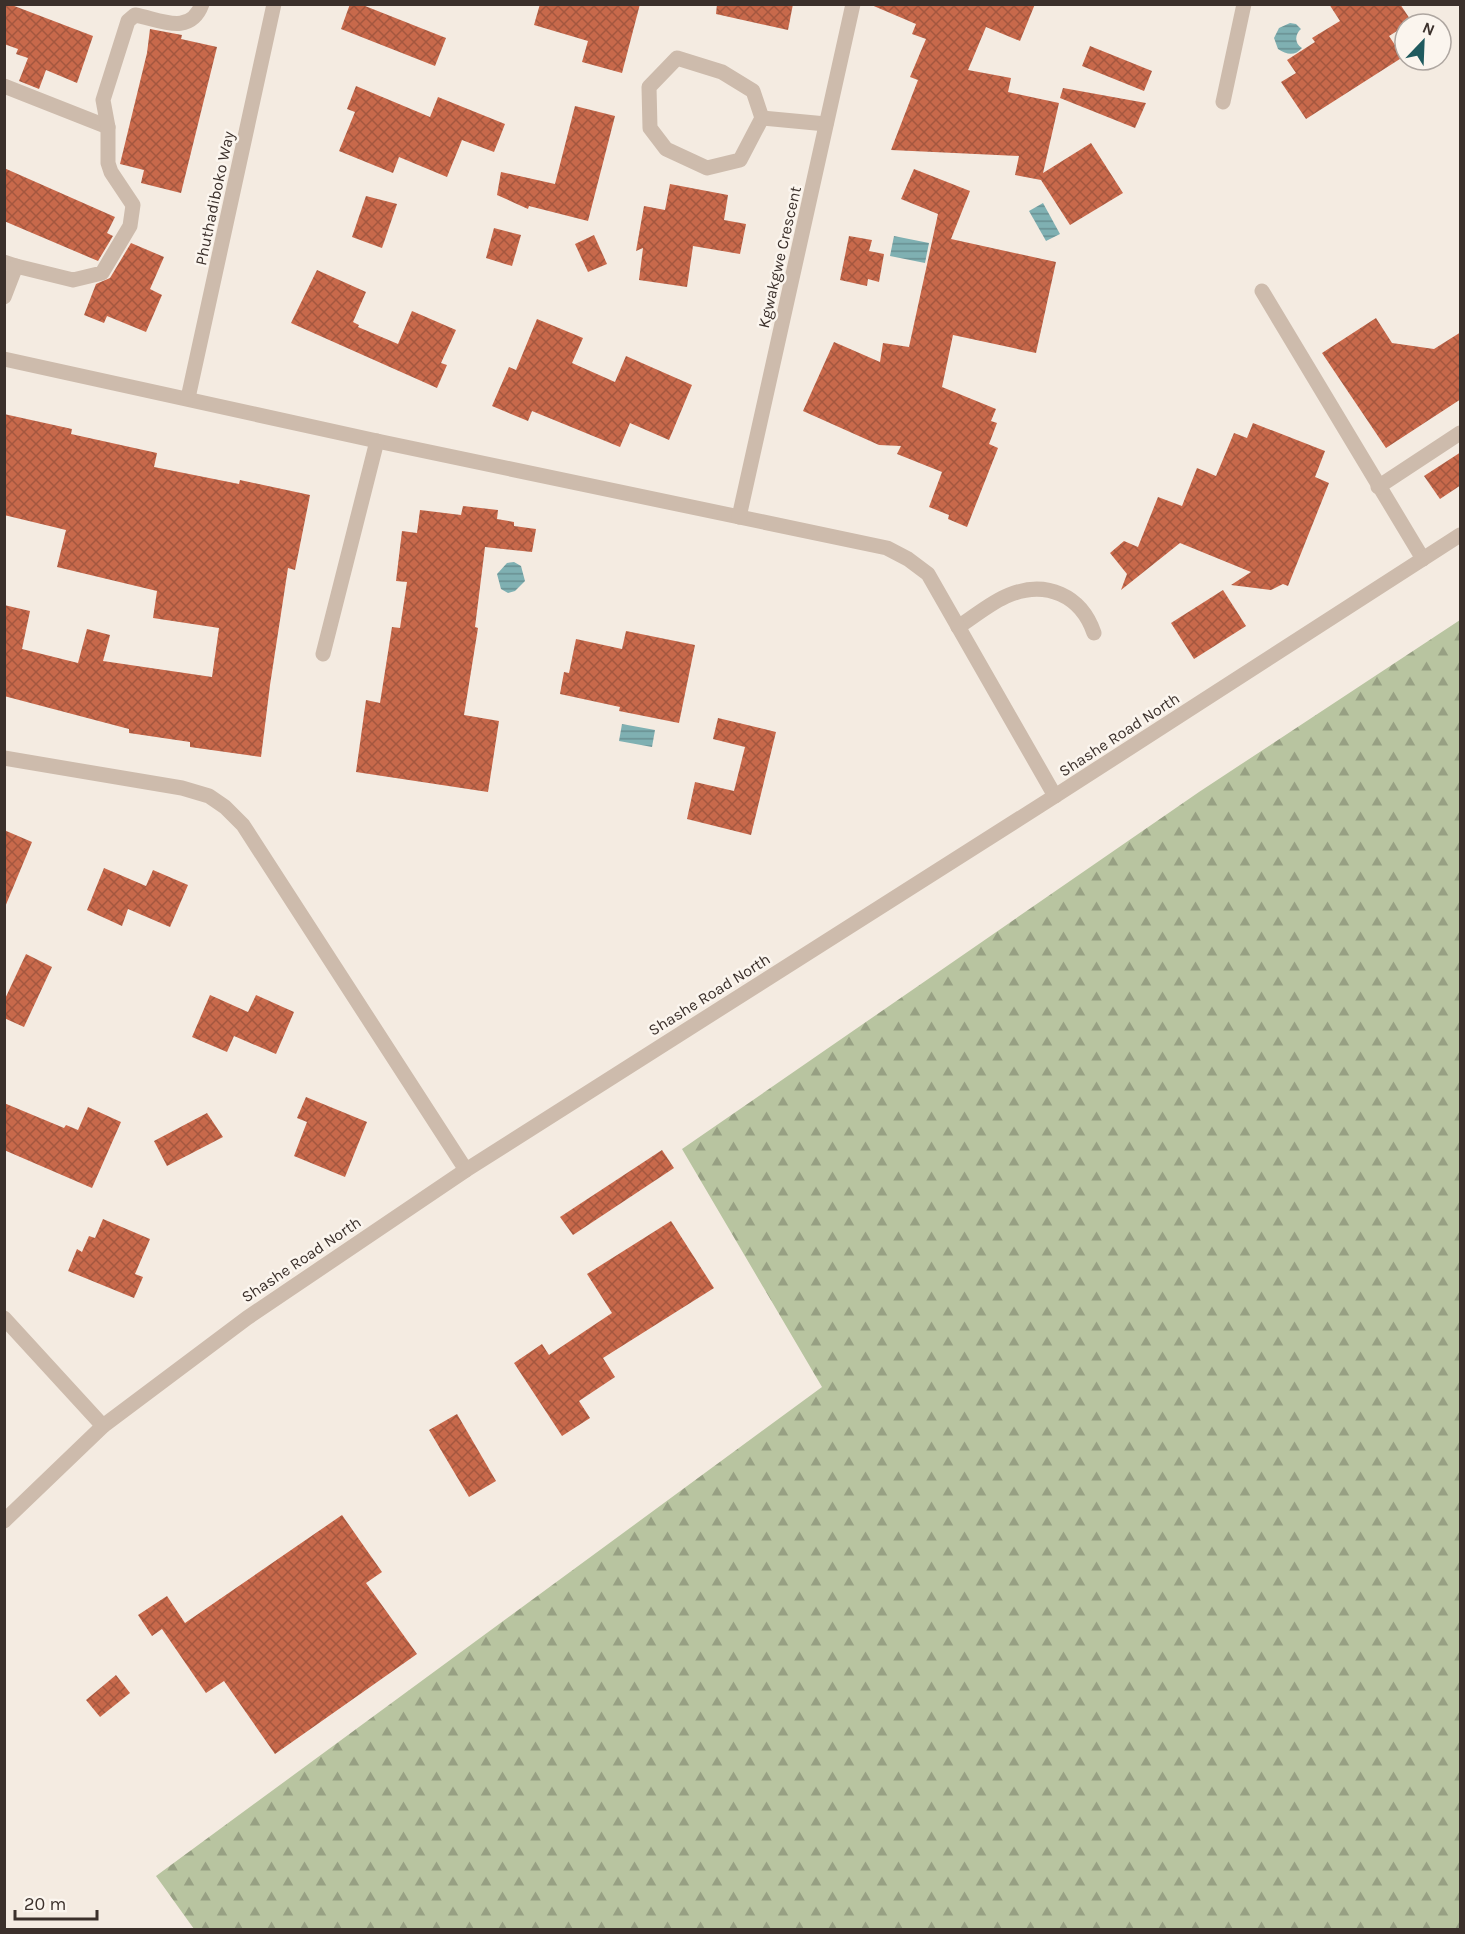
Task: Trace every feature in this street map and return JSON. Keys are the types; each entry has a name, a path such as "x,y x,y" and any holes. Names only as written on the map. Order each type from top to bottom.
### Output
{"street":[{"path":"4,297 10,264 73,280 102,273 130,226 133,205 111,172 108,163 108,127 103,100 130,18 138,16 172,25 182,23 197,15 202,4"},
{"name":"Phuthadiboko Way","path":"188,398 274,4"},
{"name":"Kgwakgwe Crescent","path":"739,517 853,4"},
{"path":"1222,102 1244,4"},
{"path":"677,58 722,72 753,91 762,118 740,160 707,168 666,149 650,128 649,87 677,58"},
{"path":"6,90 108,127"},
{"path":"762,118 826,124"},
{"path":"1262,291 1423,559"},
{"path":"4,359 377,441 888,548 928,574 1055,796"},
{"path":"1378,487 1461,433"},
{"path":"323,654 377,441"},
{"name":"Shashe Road North","path":"4,1521 103,1426 247,1318 466,1170 1461,535"},
{"path":"958,627 1008,595 1032,589 1057,590 1074,602 1091,623 1095,633"},
{"path":"4,758 182,788 209,796 225,807 243,825 466,1170"},
{"path":"4,1318 103,1426"}],"green space":[{"path":"1460,620 1460,1929 194,1929 156,1876 822,1387 682,1149 1199,792"}],"water":[{"path":"1290,23 1296,24 1301,29 1296,38 1302,48 1291,54 1278,49 1274,38 1279,28"},
{"path":"1043,203 1060,234 1046,241 1029,211"},
{"path":"894,236 929,243 925,263 890,256"},
{"path":"514,562 521,566 525,581 515,591 508,593 501,589 497,574 507,563"},
{"path":"622,724 655,730 652,747 619,741"}],"building":[{"path":"4,4 93,36 77,83 46,70 39,89 19,81 28,58 16,54 18,49 4,44"},
{"path":"350,4 360,4 446,38 435,66 341,29"},
{"path":"540,4 640,4 622,73 582,62 588,41 534,25"},
{"path":"717,4 793,4 788,30 716,14"},
{"path":"869,4 1035,4 1020,41 986,27 968,70 1011,78 1008,92 1059,103 1043,173 1091,143 1123,193 1070,225 1041,180 1015,175 1019,156 891,150 918,80 910,77 926,39 912,34 916,24"},
{"path":"1329,4 1400,4 1405,12 1393,12 1393,34 1389,36 1393,42 1393,63 1306,119 1281,82 1296,73 1287,60 1315,42 1312,38 1340,21"},
{"path":"150,29 182,35 181,39 217,47 181,193 141,183 144,170 120,164 147,53"},
{"path":"1090,46 1152,71 1144,91 1082,66"},
{"path":"356,86 430,117 438,97 505,124 494,152 462,140 447,177 399,157 393,173 339,151 355,112 347,109"},
{"path":"1063,88 1146,103 1135,128 1060,98"},
{"path":"575,106 615,116 588,221 529,206 528,209 497,195 501,172 555,184"},
{"path":"4,168 115,217 107,233 113,236 98,261 4,221"},
{"path":"914,169 970,191 951,239 1056,262 1036,353 953,335 942,387 996,409 991,421 997,423 989,444 998,448 967,527 948,519 949,515 929,507 942,472 897,454 901,446 879,445 803,411 834,342 880,362 883,343 909,347 938,214 901,199"},
{"path":"670,184 728,195 724,220 746,224 740,254 693,246 687,287 639,280 643,248 636,251 644,206 665,210"},
{"path":"366,196 397,204 382,248 352,237"},
{"path":"494,228 521,235 512,266 486,258"},
{"path":"594,235 607,264 588,272 575,244"},
{"path":"849,236 872,240 869,251 884,254 879,282 868,279 867,286 840,280"},
{"path":"131,243 164,257 150,289 162,295 146,332 107,316 104,323 84,315 96,284 110,278"},
{"path":"317,270 366,292 353,322 359,325 358,327 398,344 412,311 456,330 441,363 447,365 437,388 291,323"},
{"path":"1376,318 1392,343 1434,349 1461,332 1461,399 1386,448 1322,353"},
{"path":"537,319 583,338 572,363 615,382 626,356 692,385 669,440 630,423 620,447 532,411 528,421 492,406 509,367 516,370"},
{"path":"4,414 72,429 71,434 157,453 154,467 239,484 240,480 310,495 295,570 288,568 261,757 190,747 190,742 129,733 129,729 4,696 4,605 30,611 22,649 78,663 87,629 110,635 103,661 212,677 219,628 153,618 157,591 57,567 66,530 4,515"},
{"path":"1253,423 1325,451 1315,477 1329,483 1288,586 1283,584 1271,590 1231,585 1251,572 1180,543 1121,590 1127,574 1110,553 1124,541 1138,547 1158,497 1182,506 1197,468 1216,476 1234,433 1247,438"},
{"path":"1461,452 1461,485 1440,499 1424,476"},
{"path":"463,506 498,510 497,519 514,522 514,526 536,529 532,552 485,547 475,627 478,628 464,715 499,721 488,792 356,772 366,700 380,703 392,627 400,628 407,582 396,581 402,531 417,533 420,510 461,515"},
{"path":"1223,590 1246,626 1194,659 1171,623"},
{"path":"626,631 695,645 679,723 619,711 620,707 560,694 564,672 569,673 576,639 622,649"},
{"path":"718,718 776,732 751,835 687,819 695,782 734,791 745,747 713,739"},
{"path":"4,830 32,842 5,907 4,907"},
{"path":"104,868 146,886 153,870 188,885 170,927 128,909 122,926 87,910"},
{"path":"26,954 52,967 24,1027 4,1018 4,1001"},
{"path":"210,995 248,1012 256,995 294,1012 276,1054 234,1036 227,1052 192,1037"},
{"path":"306,1097 367,1122 345,1177 294,1156 307,1122 297,1118"},
{"path":"4,1103 64,1128 66,1125 78,1130 88,1107 121,1122 92,1188 4,1150"},
{"path":"207,1113 223,1137 167,1166 154,1141"},
{"path":"662,1150 674,1168 573,1235 560,1217"},
{"path":"103,1219 150,1239 135,1274 143,1277 134,1298 68,1271 77,1249 82,1252 89,1236 95,1238"},
{"path":"671,1221 714,1288 603,1358 615,1377 579,1401 590,1418 562,1436 514,1363 542,1344 549,1355 612,1313 587,1274"},
{"path":"457,1414 496,1481 469,1497 429,1430"},
{"path":"342,1515 382,1572 366,1583 417,1654 275,1754 224,1681 206,1693 162,1629 152,1636 138,1615 167,1596 185,1623"},
{"path":"116,1675 130,1693 100,1717 86,1700"}]}
